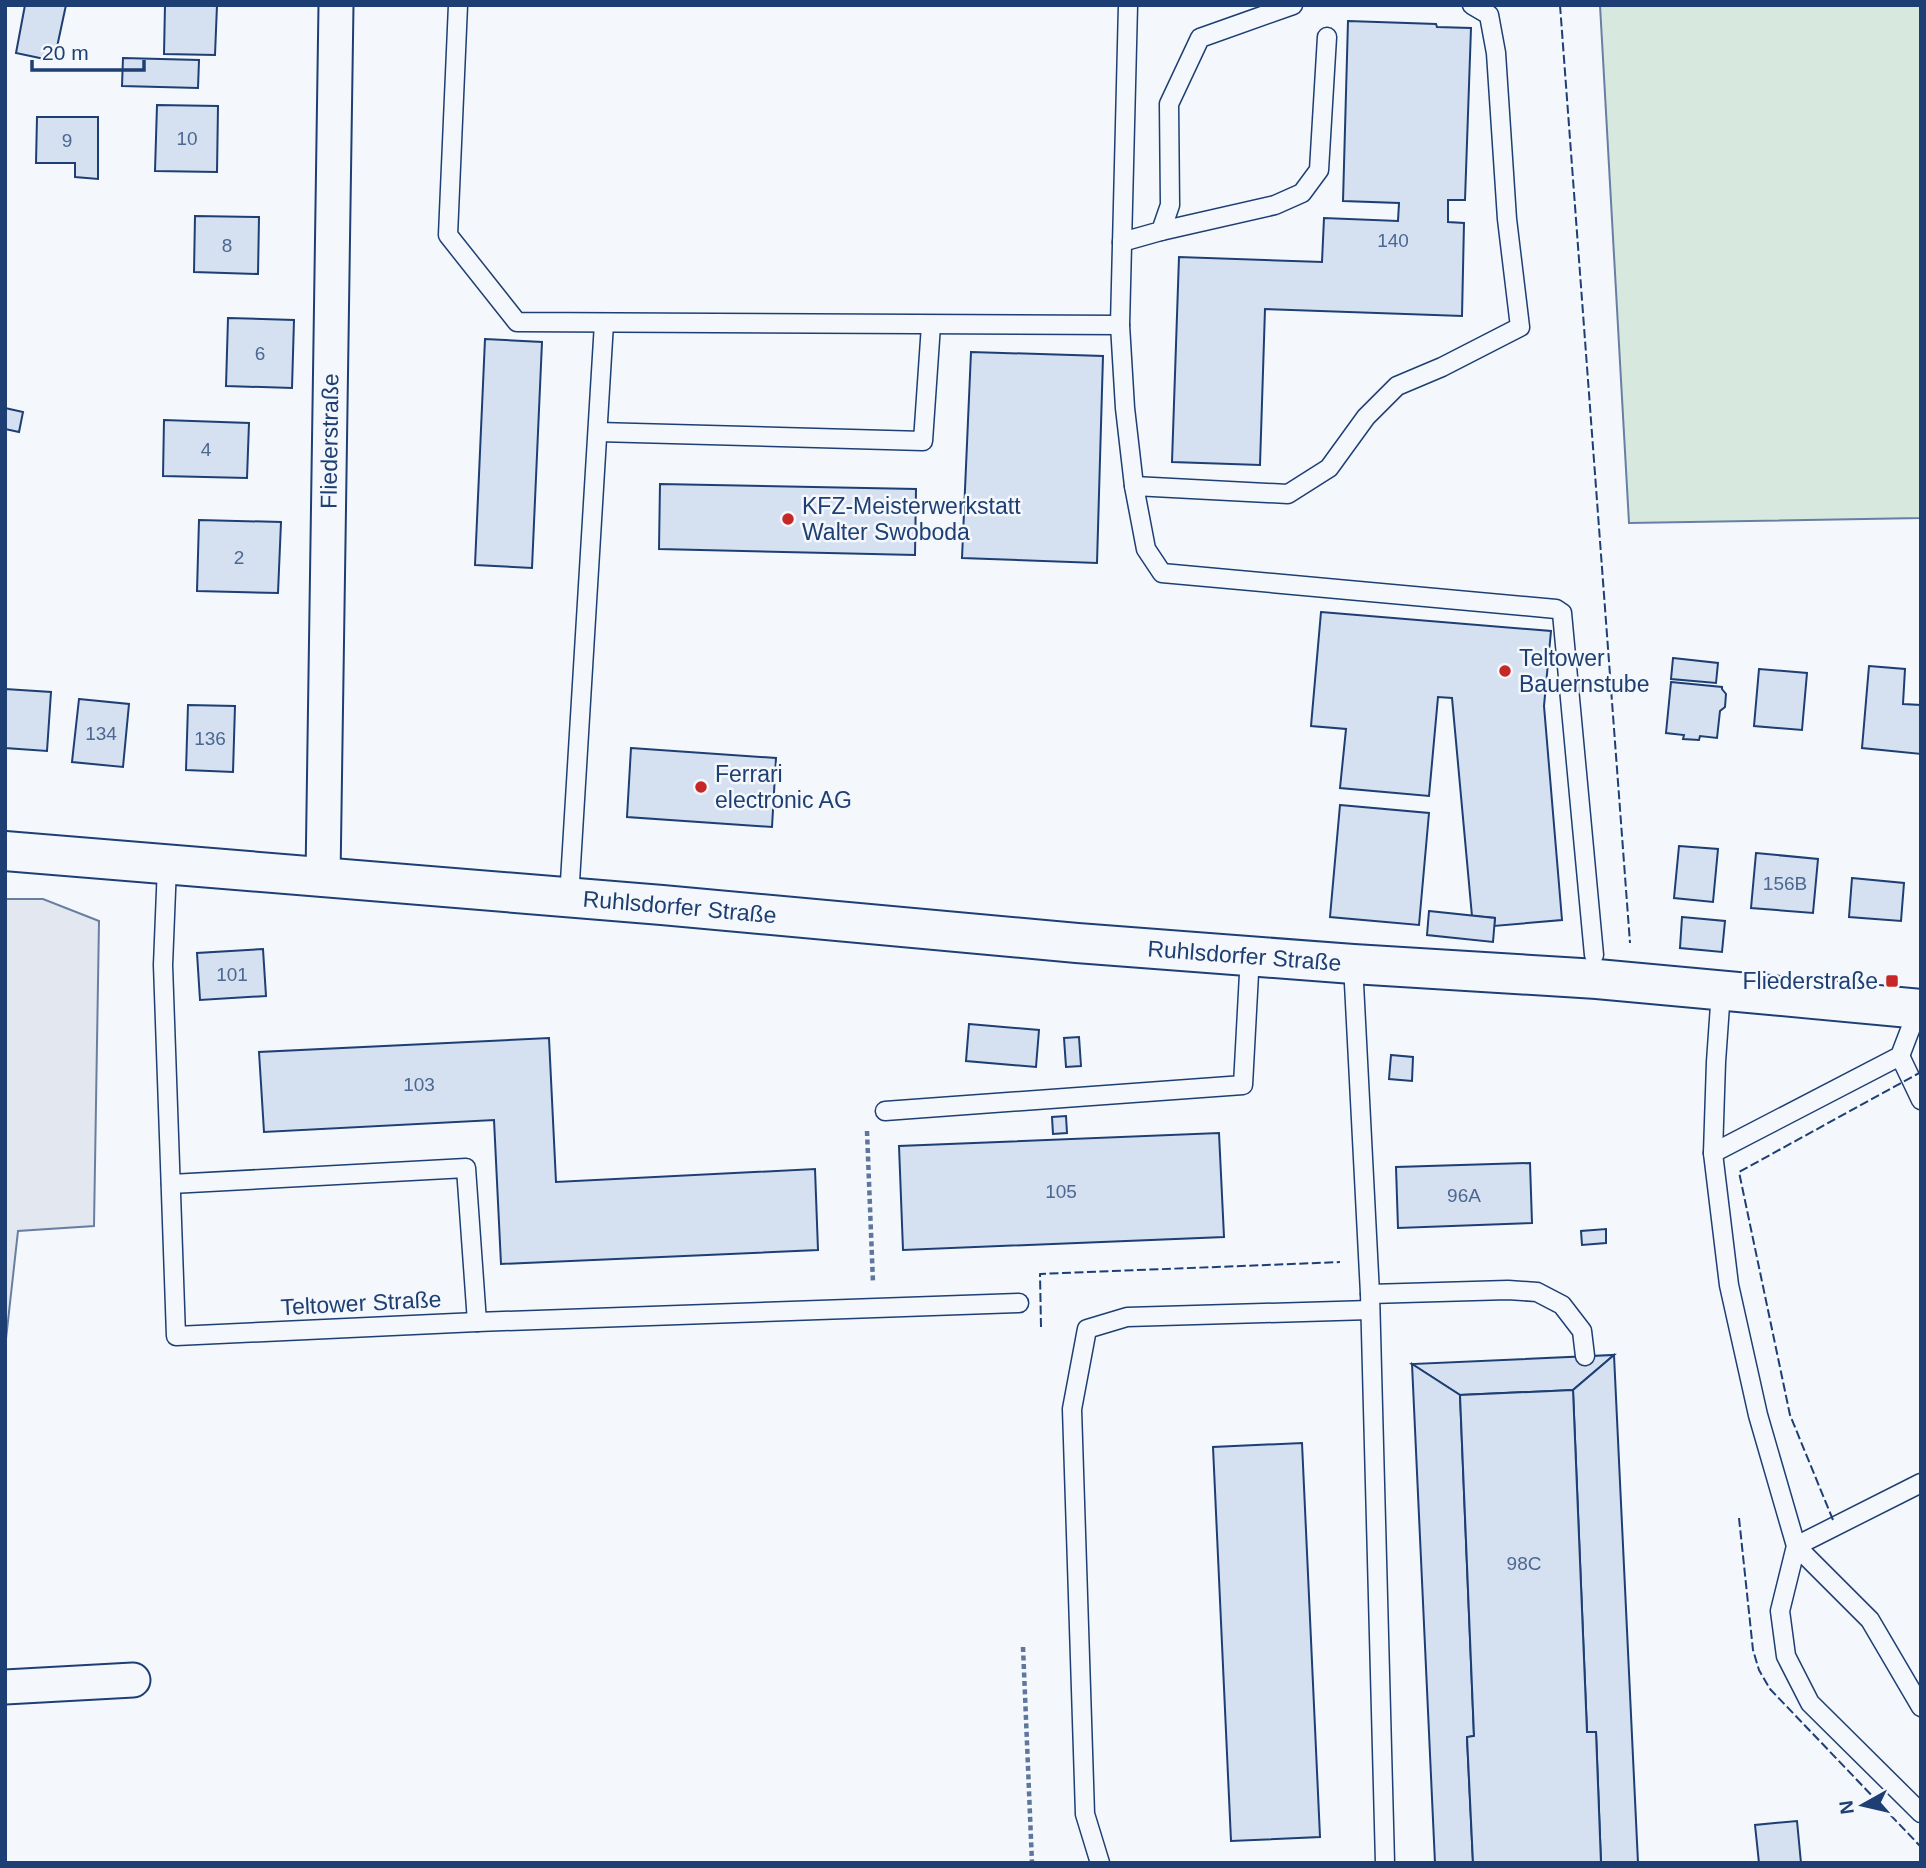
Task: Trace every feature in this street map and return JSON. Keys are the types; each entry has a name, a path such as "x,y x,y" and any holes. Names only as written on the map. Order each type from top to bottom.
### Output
{"main road":[{"name":"Ruhlsdorfer Straße","path":"5,851 1077,943 1597,979 1919,1009"}],"street":[{"name":"Fliederstraße","path":"323,877 336,5"},
{"path":"5,1687 134,1680"}],"lane":[{"path":"458,5 449,234 517,322 1120,325"},
{"path":"1128,5 1120,325 1133,486 1146,550 1162,573 1556,609 1562,613 1594,955"},
{"path":"1161,231 1170,205 1169,104 1200,38 1293,5"},
{"path":"1133,486 1288,494 1329,468 1366,417 1397,386 1442,367 1520,327 1507,219 1496,53 1489,15 1472,5"},
{"path":"1122,242 1275,205 1302,193 1320,170 1327,37"},
{"name":"Ruhlsdorfer Straße","path":"569,898 604,323"},
{"path":"598,432 923,441 931,325"},
{"name":"Teltower Straße","path":"167,866 163,965 176,1336 477,1322 1019,1303"},
{"path":"885,1111 1243,1084 1250,955"},
{"path":"1353,964 1370,1302 1385,1863"},
{"path":"1721,991 1713,1153 1729,1285 1758,1415 1796,1546 1870,1620 1921,1707"},
{"path":"1713,1153 1900,1056 1919,1009"},
{"path":"1900,1056 1921,1100"},
{"path":"171,1184 466,1168 477,1322"},
{"path":"1100,1863 1085,1814 1072,1409 1087,1329 1127,1317 1370,1302 1508,1290 1537,1292 1562,1305 1582,1331 1585,1356"},
{"path":"1921,1483 1796,1546 1780,1611 1786,1656 1810,1703 1921,1813"}],"path":[{"path":"874,1308 866,1114 885,1111"},
{"path":"1023,1647 1032,1863"}],"shaded area":[{"path":"1600,5 1921,5 1921,518 1629,523"},
{"path":"5,899 43,899 99,921 94,1226 18,1231 6,1339"}],"building":[{"path":"25,5 66,5 54,61 16,53"},
{"path":"165,5 217,5 215,55 164,54"},
{"path":"1348,21 1471,28 1465,200 1448,200 1448,222 1464,223 1462,316 1265,309 1260,465 1172,462 1179,257 1322,262 1324,218 1398,221 1399,203 1343,201"},
{"path":"123,58 199,60 198,88 122,86"},
{"path":"157,105 218,106 217,172 155,171"},
{"path":"37,117 98,117 98,179 75,177 75,163 36,163"},
{"path":"195,216 259,217 258,274 194,272"},
{"path":"228,318 294,320 292,388 226,386"},
{"path":"485,339 542,342 532,568 475,565"},
{"path":"971,352 1103,356 1097,563 962,558"},
{"path":"5,408 23,412 19,432 5,429"},
{"path":"164,420 249,423 247,478 163,476"},
{"name":"KFZ-Meisterwerkstatt Walter Swoboda","path":"660,484 916,489 915,555 659,549"},
{"path":"199,520 281,522 278,593 197,591"},
{"path":"1321,612 1551,631 1544,706 1562,920 1494,926 1495,918 1472,916 1452,698 1438,697 1429,796 1340,788 1346,729 1311,726"},
{"path":"1673,658 1718,663 1716,683 1671,679"},
{"path":"1869,666 1905,669 1903,704 1921,705 1921,754 1862,748"},
{"path":"1759,669 1807,673 1802,730 1754,726"},
{"path":"1671,682 1722,687 1726,694 1725,707 1720,711 1717,738 1700,736 1699,740 1683,739 1684,735 1666,733"},
{"path":"5,689 51,692 47,751 5,748"},
{"path":"79,699 129,704 123,767 72,762"},
{"path":"188,705 235,706 233,772 186,770"},
{"name":"Ferrari electronic AG","path":"631,748 776,758 772,827 627,817"},
{"path":"1340,805 1429,813 1419,925 1330,917"},
{"path":"1679,846 1718,849 1713,902 1674,898"},
{"path":"1756,853 1818,859 1813,913 1751,908"},
{"path":"1852,878 1904,883 1901,921 1849,917"},
{"path":"1429,911 1495,918 1493,942 1427,935"},
{"path":"1682,917 1725,921 1722,952 1680,948"},
{"path":"263,949 266,996 200,1000 197,953"},
{"path":"969,1024 1039,1030 1036,1067 966,1061"},
{"path":"1079,1037 1081,1066 1066,1067 1064,1038"},
{"path":"549,1038 556,1182 815,1169 818,1250 501,1264 494,1120 264,1132 259,1052"},
{"path":"1391,1055 1413,1057 1412,1081 1389,1079"},
{"path":"1066,1116 1067,1133 1053,1134 1052,1117"},
{"path":"1219,1133 1224,1237 903,1250 899,1146"},
{"path":"1530,1163 1532,1223 1398,1228 1396,1167"},
{"path":"1606,1229 1606,1243 1582,1245 1581,1231"},
{"path":"1614,1355 1573,1390 1460,1395 1412,1364"},
{"path":"1614,1355 1638,1863 1601,1863 1596,1732 1587,1732 1573,1390"},
{"path":"1412,1364 1460,1395 1474,1736 1467,1737 1473,1863 1435,1863"},
{"path":"1573,1390 1587,1732 1596,1732 1601,1863 1473,1863 1467,1737 1474,1736 1460,1395"},
{"path":"1302,1443 1320,1837 1231,1841 1213,1447"},
{"path":"1797,1821 1801,1863 1759,1863 1755,1825"}],"fence":[{"path":"1560,5 1630,943"},
{"path":"1833,1520 1790,1415 1739,1172 1921,1072"},
{"path":"1041,1327 1040,1274 1340,1262"},
{"path":"1739,1518 1753,1650 1759,1670 1770,1689 1921,1847"}],"place":[{"name":"KFZ-Meisterwerkstatt Walter Swoboda","path":"788,519"},
{"name":"Teltower Bauernstube","path":"1505,671"},
{"name":"Ferrari electronic AG","path":"701,787"},
{"name":"Fliederstraße","path":"1892,981"}]}
